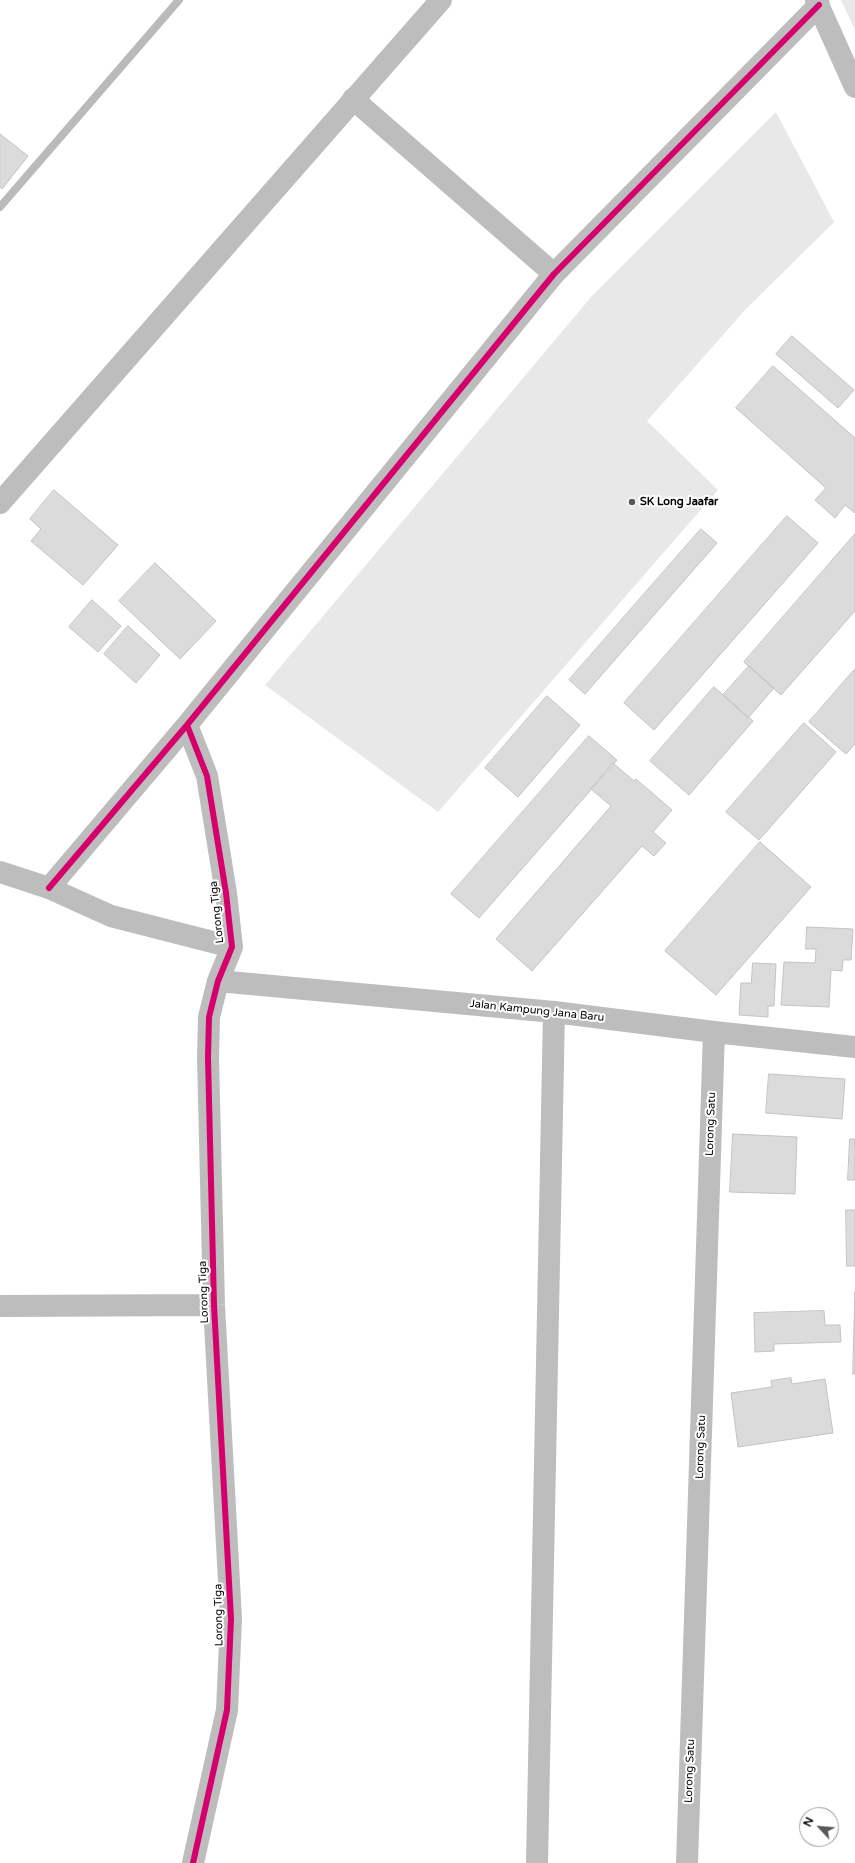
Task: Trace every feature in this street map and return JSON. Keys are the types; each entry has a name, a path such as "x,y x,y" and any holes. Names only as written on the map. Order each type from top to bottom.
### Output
{"street":[{"path":"0,503 352,99 441,0"},
{"path":"50,888 187,725 554,274 817,3 855,87"},
{"path":"352,99 554,274"},
{"name":"Lorong Tiga","path":"187,725 207,776 226,893 232,947 218,981 209,1017 208,1058 214,1305 231,1619 226,1710 193,1863"},
{"path":"0,872 50,888 111,916 232,947"},
{"name":"Jalan Kampung Jana Baru","path":"218,981 554,1012 714,1032 855,1047"},
{"path":"537,1863 554,1012"},
{"name":"Lorong Satu","path":"687,1863 714,1032"},
{"path":"0,1306 214,1305"}],"shaded area":[{"path":"841,0 855,0 855,30"},
{"path":"776,112 834,222 745,310 647,421 718,490 438,812 265,685 592,296"}],"building":[{"path":"0,134 28,156 2,189 0,187"},
{"path":"792,336 854,390 838,408 776,354"},
{"path":"773,366 855,438 855,513 845,505 835,518 815,500 826,488 736,408"},
{"path":"54,490 118,545 83,585 31,541 41,529 30,519"},
{"path":"787,516 818,543 654,730 624,703"},
{"path":"701,529 717,543 585,694 569,680"},
{"path":"855,534 855,611 781,695 744,662"},
{"path":"155,563 216,621 180,659 119,601"},
{"path":"92,600 121,626 98,652 69,627"},
{"path":"128,626 160,655 136,683 104,654"},
{"path":"749,666 774,688 748,718 723,695"},
{"path":"855,669 855,744 846,754 809,722"},
{"path":"714,687 753,721 689,795 650,761"},
{"path":"547,696 580,725 518,797 485,768"},
{"path":"804,723 836,752 759,840 726,812"},
{"path":"589,736 617,760 479,918 451,894"},
{"path":"613,763 634,781 636,779 672,810 653,832 666,843 654,856 642,846 532,971 496,939 611,806 591,789"},
{"path":"760,842 811,887 716,995 665,951"},
{"path":"807,927 853,929 851,960 843,960 842,971 831,970 829,1007 781,1005 784,962 815,963 816,949 806,949"},
{"path":"753,963 776,964 774,1006 768,1006 768,1017 739,1015 741,983 751,983"},
{"path":"769,1074 845,1079 842,1119 766,1113"},
{"path":"733,1134 797,1137 795,1194 730,1192"},
{"path":"850,1139 855,1139 855,1180 848,1180"},
{"path":"846,1210 855,1210 855,1266 847,1266"},
{"path":"855,1292 855,1374 853,1374"},
{"path":"824,1311 825,1325 840,1325 841,1342 774,1344 774,1351 755,1352 754,1313"},
{"path":"791,1378 792,1384 825,1379 833,1433 738,1447 731,1393 772,1387 771,1381"}],"waterway":[{"path":"0,207 179,0"}],"cycle path":[{"path":"49,888 187,725 554,274 819,5"},
{"path":"187,725 207,776 226,893 232,947 218,981 209,1017 208,1058 214,1305 231,1619 227,1710 193,1863"}],"place":[{"name":"SK Long Jaafar","path":"632,502"}]}
